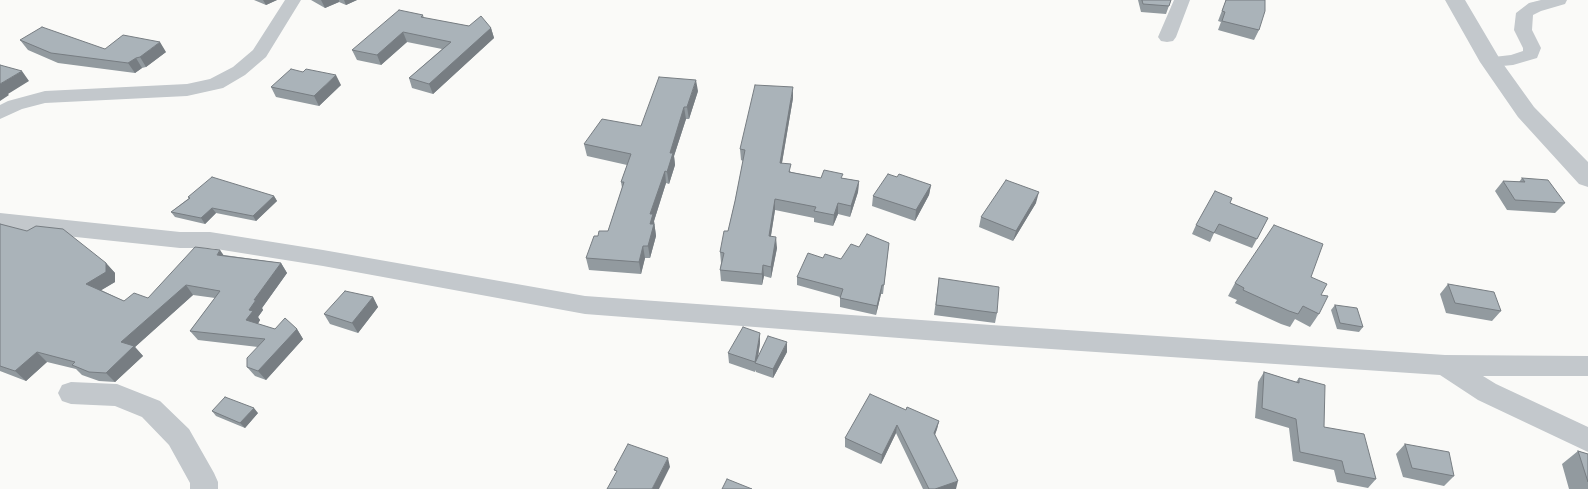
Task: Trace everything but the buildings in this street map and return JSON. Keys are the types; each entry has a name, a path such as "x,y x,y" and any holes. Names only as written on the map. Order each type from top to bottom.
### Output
{"street":[{"path":"0,113 15,105 45,97 187,90 216,84 239,71 260,53 293,0"},
{"path":"1167,37 1182,0"},
{"path":"1455,0 1491,62 1526,112 1588,178"},
{"path":"1491,62 1513,60 1531,54 1532,48 1523,30 1525,13 1535,7 1559,0"},
{"path":"0,221 180,240 210,240 324,258 585,305 991,335 1445,365 1588,366"},
{"path":"1445,365 1487,392 1588,440"},
{"path":"71,393 117,395 152,409 179,437 204,482 204,489"}]}
